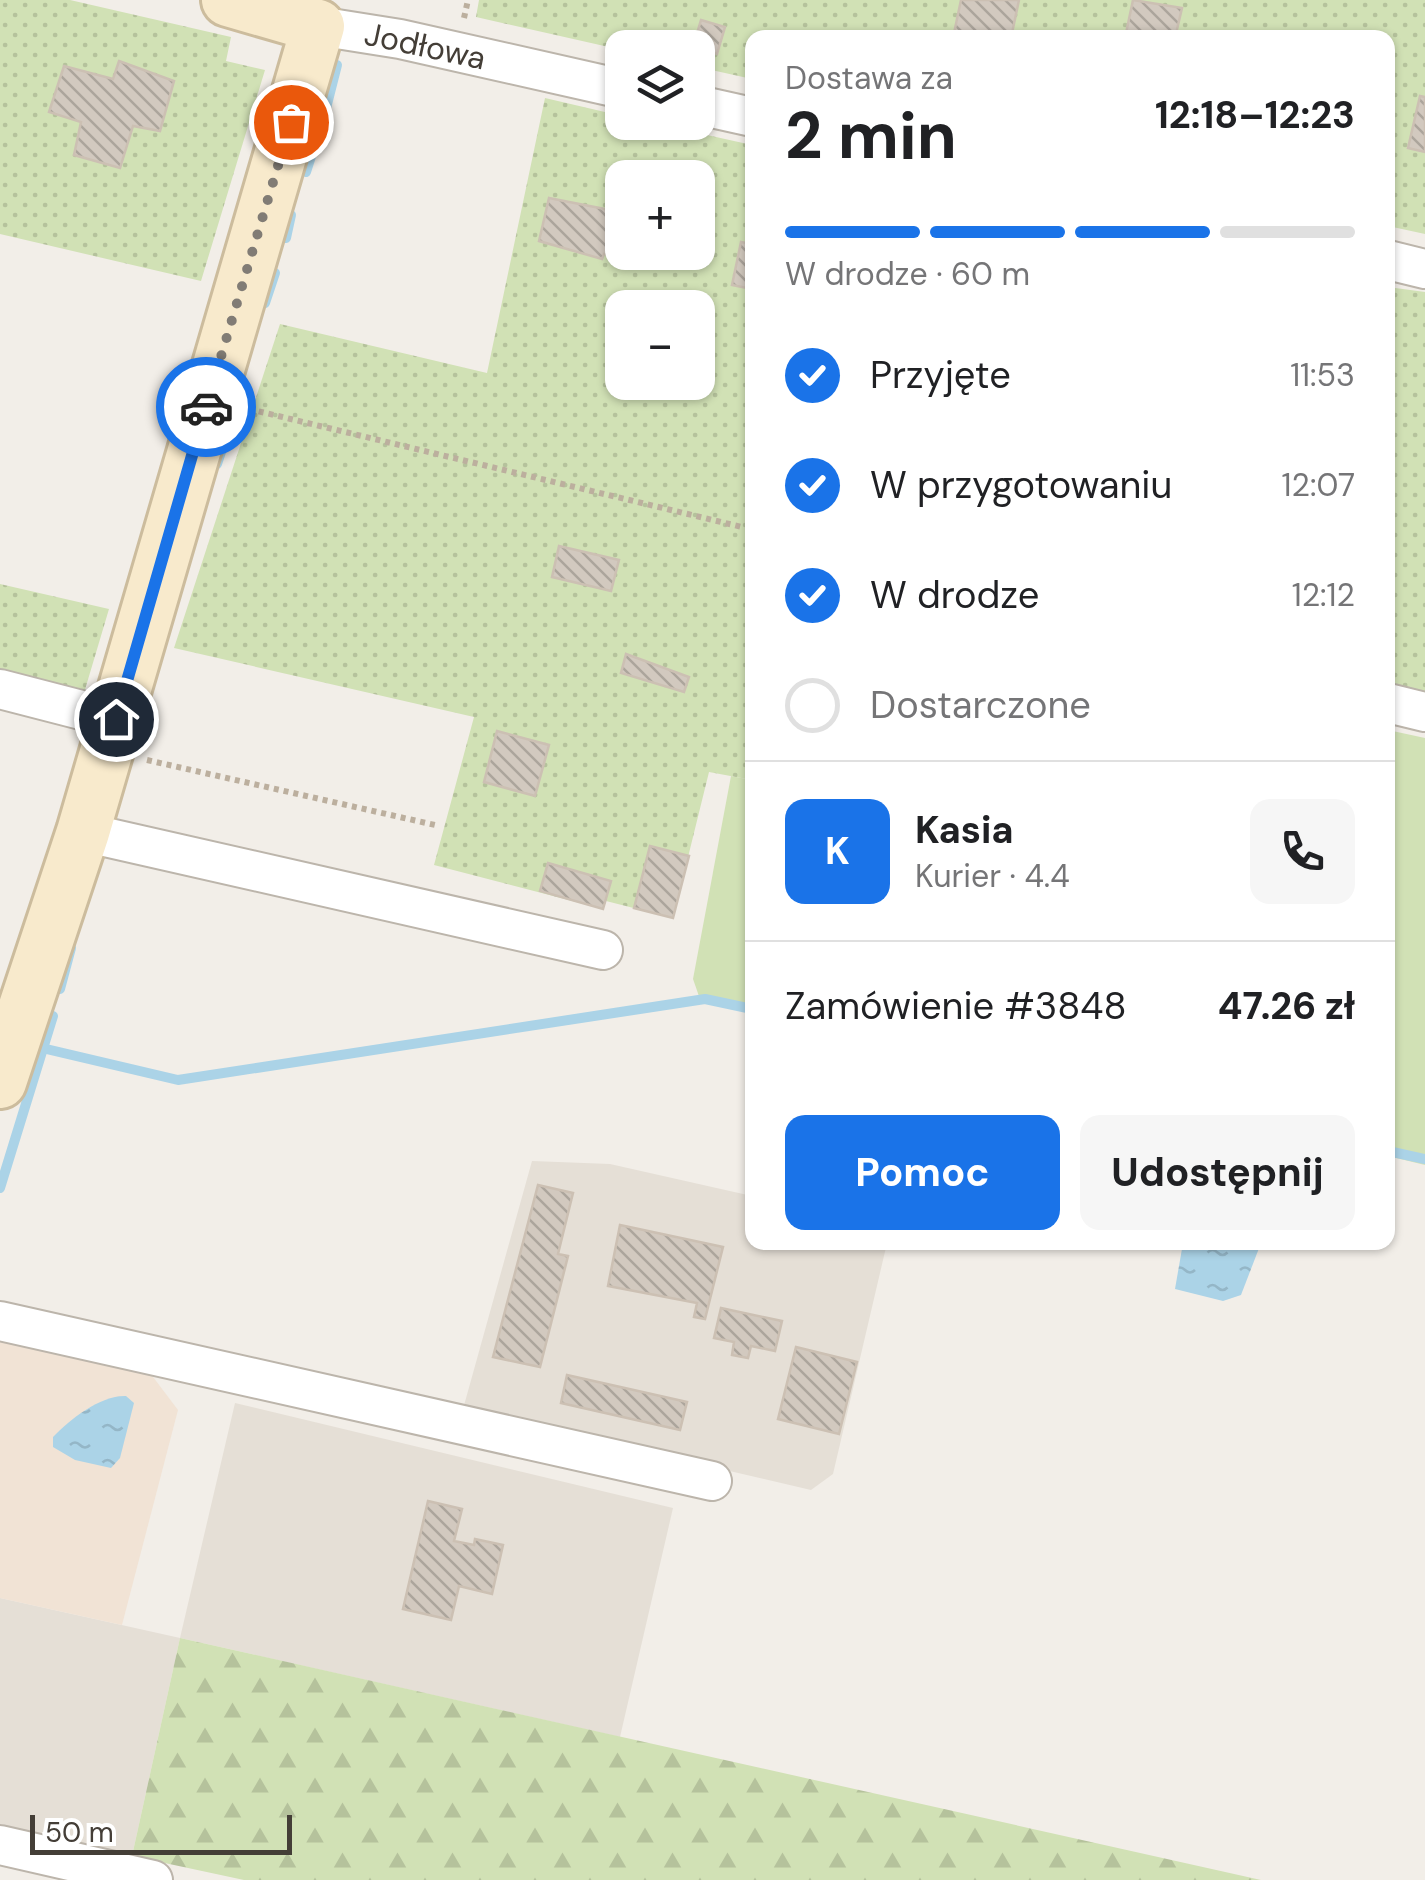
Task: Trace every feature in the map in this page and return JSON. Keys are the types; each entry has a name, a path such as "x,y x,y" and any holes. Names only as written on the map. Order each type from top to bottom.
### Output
{"street":[{"name":"Jodłowa","path":"228,0 318,26 400,39 605,85"},
{"path":"0,1082 83,832 318,26"},
{"path":"715,109 745,115"},
{"path":"1395,262 1425,269"},
{"path":"0,689 111,735"},
{"path":"1395,706 1425,712"},
{"path":"83,832 603,950"},
{"path":"0,1322 712,1481"},
{"path":"0,1845 154,1880"}],"path":[{"path":"208,400 742,527"},
{"path":"111,735 435,824"}],"shaded area":[{"path":"532,1161 610,1164 745,1194 745,1250 885,1250 833,1474 811,1490 463,1409"},
{"path":"0,1335 144,1365 178,1410 122,1625 0,1598"},
{"path":"235,1403 673,1508 620,1737 180,1638"},
{"path":"0,1598 180,1638 132,1856 0,1824"}],"green space":[{"path":"0,0 70,0 231,37 226,61 265,70 201,281 0,234"},
{"path":"479,0 1425,0 1425,234 1395,228 1395,30 745,30 745,77 715,71 715,30 605,30 605,46 476,17"},
{"path":"545,98 605,112 605,140 715,140 715,137 745,143 745,779 709,772 673,918 606,901 603,909 434,865 474,717 174,648 280,324 487,373"},
{"path":"1395,288 1425,292 1425,695 1395,689"},
{"path":"0,584 109,609 84,693 0,674"},
{"path":"1395,732 1425,738 1425,1165 1395,1158"},
{"path":"731,776 745,779 745,1011 701,1002 693,979"},
{"path":"180,1638 1261,1880 244,1880 132,1856"}],"water":[{"path":"1182,1250 1258,1250 1241,1295 1223,1301 1175,1289"},
{"path":"126,1396 134,1403 120,1458 111,1468 75,1460 53,1447 53,1437 77,1416 106,1399"}],"building":[{"path":"961,0 1019,0 1013,30 955,30"},
{"path":"1133,0 1182,8 1177,30 1127,30"},
{"path":"701,20 725,27 717,54 715,30 698,30"},
{"path":"119,61 174,81 160,131 133,126 120,168 74,155 81,122 49,112 64,66 113,79"},
{"path":"1420,96 1425,97 1425,152 1408,148"},
{"path":"549,198 605,209 602,259 539,241"},
{"path":"741,242 745,243 745,288 732,285"},
{"path":"559,546 619,560 611,591 552,577"},
{"path":"626,654 689,677 684,692 621,673"},
{"path":"497,731 549,745 535,796 484,782"},
{"path":"650,846 689,856 673,918 634,908"},
{"path":"548,863 611,881 603,909 540,891"},
{"path":"538,1185 573,1193 558,1254 568,1256 540,1367 493,1357"},
{"path":"620,1225 723,1247 705,1319 694,1317 697,1303 608,1286"},
{"path":"721,1308 782,1321 775,1351 751,1346 748,1358 732,1355 734,1342 714,1338"},
{"path":"796,1347 857,1362 839,1434 778,1419"},
{"path":"567,1375 687,1402 680,1430 561,1403"},
{"path":"428,1501 462,1509 454,1541 474,1545 475,1539 503,1545 492,1594 459,1586 451,1620 403,1609"}],"waterway":[{"path":"323,120 337,65"},
{"path":"306,172 313,150"},
{"path":"286,238 291,215"},
{"path":"265,303 275,273"},
{"path":"217,464 231,422"},
{"path":"60,989 71,948"},
{"path":"42,1048 178,1080 705,999 745,1008"},
{"path":"0,1188 53,1016"},
{"path":"1395,1153 1425,1159"}],"way so far":[{"path":"206,407 291,122"}],"route":[{"path":"116,719 206,407"}]}
